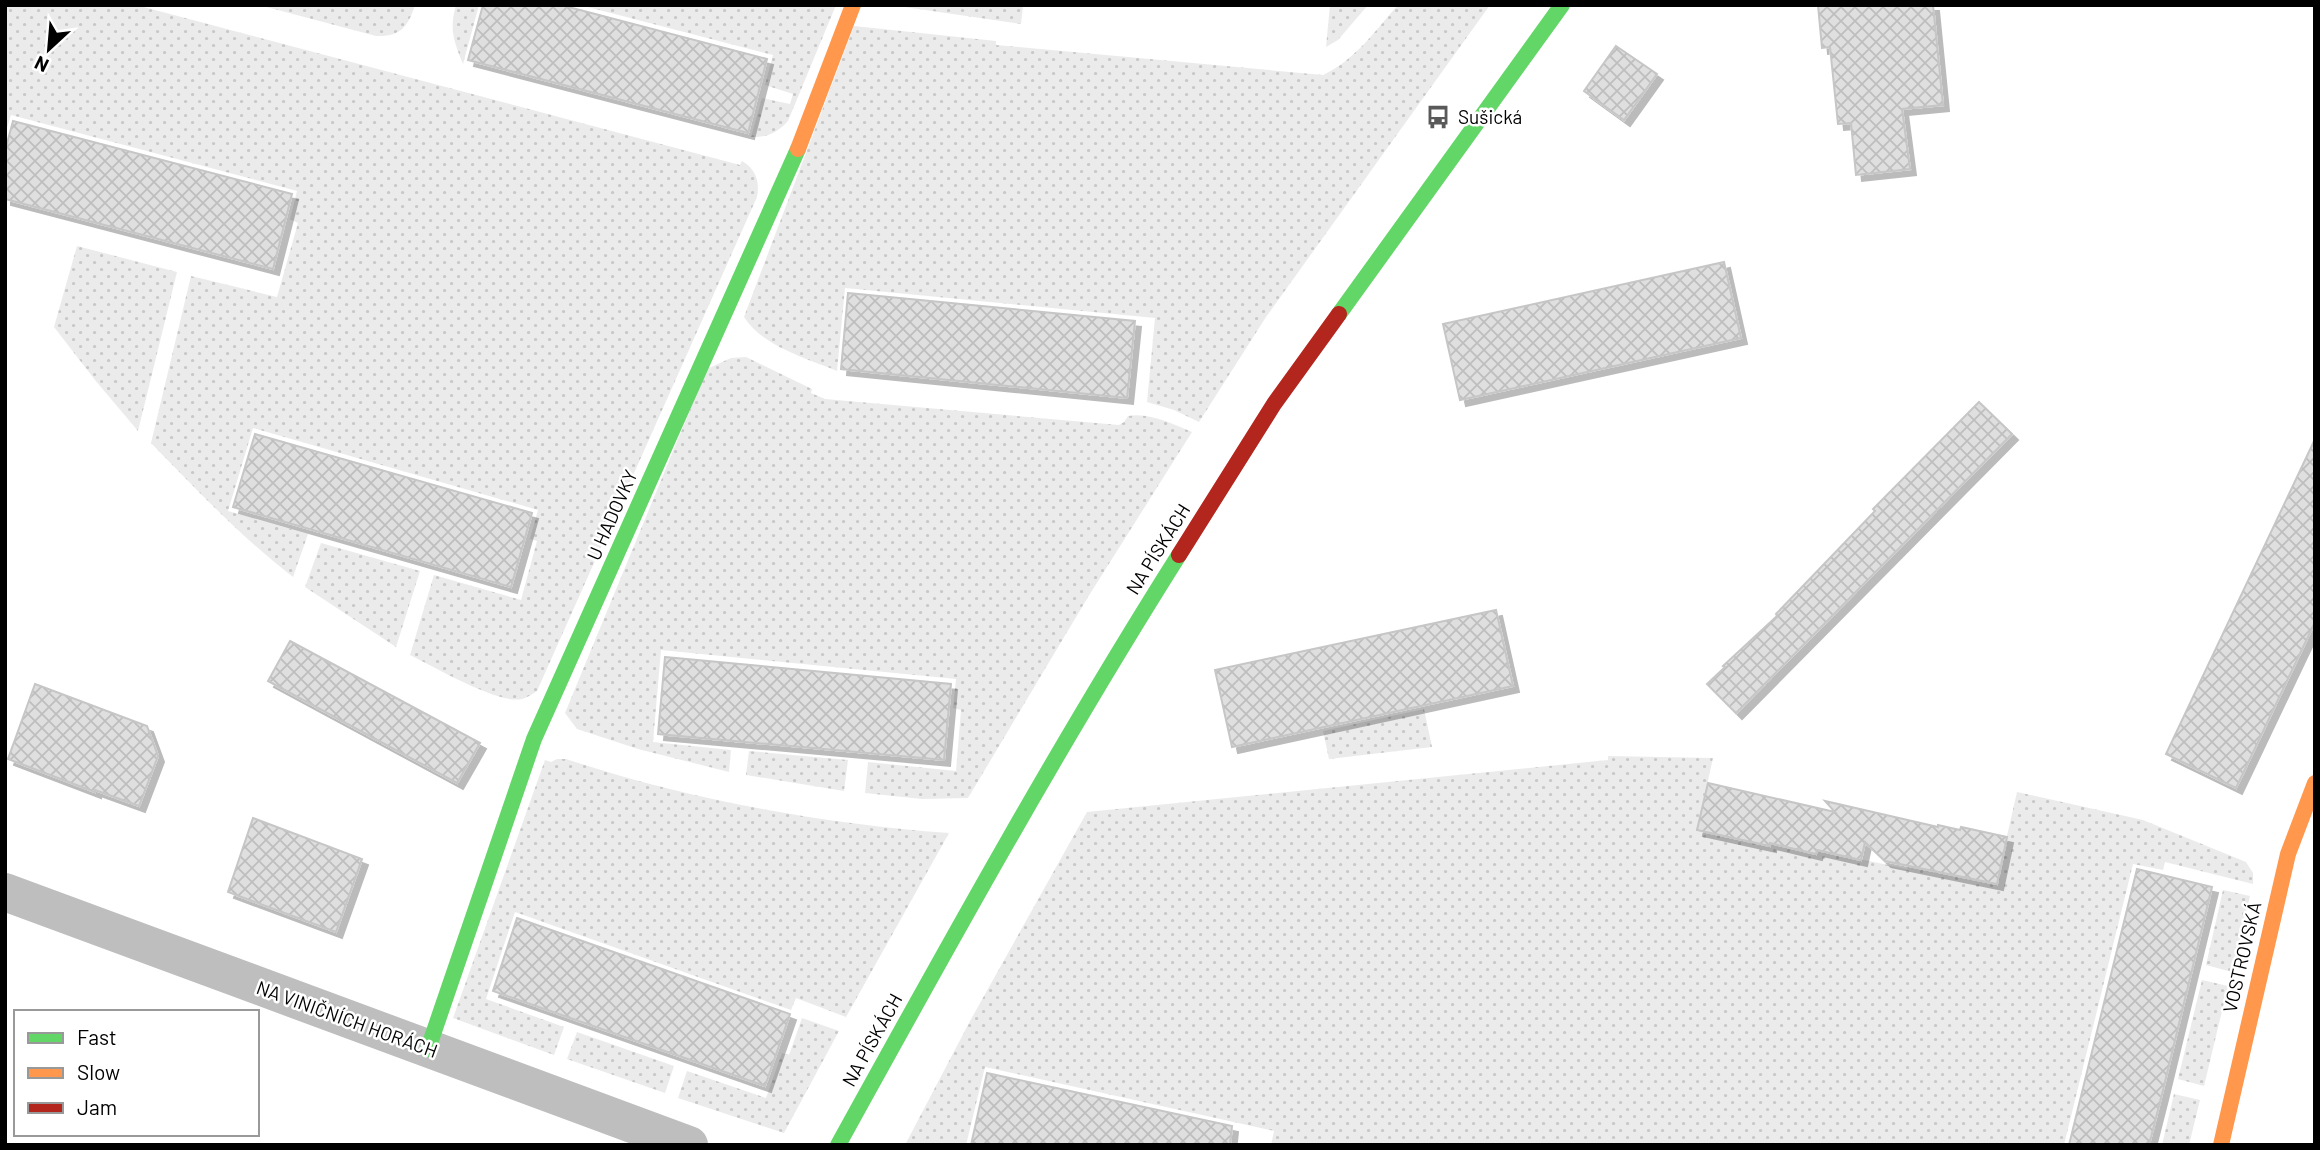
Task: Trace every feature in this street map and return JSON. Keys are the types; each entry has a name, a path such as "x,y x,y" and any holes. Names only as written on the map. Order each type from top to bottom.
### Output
{"street":[{"name":"U HADOVKY","path":"428,1049 534,739 791,167 853,5"},
{"name":"NA PÍSKÁCH","path":"838,1145 1026,807 1112,661 1274,404 1562,5"},
{"name":"VOSTROVSKÁ","path":"2221,1145 2288,854 2315,783"},
{"name":"NA VINIČNÍCH HORÁCH","path":"5,892 689,1145"}],"shaded area":[{"path":"5,5 136,5 740,165 742,161 751,168 757,181 757,197 537,691 522,699 498,696 410,655 434,575 521,600 537,541 530,539 538,510 253,428 228,511 308,534 293,577 202,496 151,443 191,276 277,297 298,223 290,219 297,191 11,115 5,134"},
{"path":"259,5 415,5 402,29 391,35 376,36"},
{"path":"456,5 479,5 463,64 453,35"},
{"path":"580,5 836,5 788,121 772,134 751,137 762,98 790,104 793,94 765,85 773,55"},
{"path":"891,5 1023,5 1021,24"},
{"path":"1330,5 1368,5 1338,40 1326,47"},
{"path":"1398,5 1490,5 1266,317 1199,422 1174,410 1147,402 1155,318 845,288 837,371 773,343 762,336 744,317 854,26 996,41 996,45 1323,75 1355,53"},
{"path":"77,246 177,272 138,431 54,327"},
{"path":"746,357 812,389 811,393 825,399 1119,425 1128,416 1136,415 1161,420 1192,432 1088,597 968,798 922,799 865,793 868,762 956,771 961,710 953,708 956,679 661,650 653,742 731,750 729,772 638,749 577,729 565,713 707,369 731,358"},
{"path":"321,543 420,571 396,647 305,587"},
{"path":"1424,709 1432,747 1329,759 1323,731"},
{"path":"749,751 848,760 844,791 746,775"},
{"path":"1608,756 1713,758 1697,830 1770,845 1816,854 1817,850 1907,869 1908,866 1949,875 1950,873 1996,884 2017,792 2143,820 2246,862 2253,873 2253,884 2165,862 2163,870 2133,864 2064,1145 1271,1145 1274,1131 985,1067 966,1145 905,1145 970,1021 1087,812 1608,760"},
{"path":"566,759 613,774 755,808 852,823 949,833 846,1017 796,998 791,1010 515,912 486,999 564,1027 554,1055 453,1018 545,760 551,762"},
{"path":"2223,890 2250,896 2232,972 2206,965"},
{"path":"2202,980 2228,986 2204,1086 2178,1079"},
{"path":"802,1018 839,1031 784,1133 678,1098 687,1071 766,1098 782,1053 789,1055"},
{"path":"577,1032 674,1066 665,1093 567,1059"},
{"path":"2174,1094 2200,1100 2189,1145 2162,1145"}],"building":[{"path":"483,5 561,5 767,59 748,133 468,60"},
{"path":"1818,5 1933,5 1943,105 1902,109 1910,169 1856,175 1851,123 1838,124 1830,47 1822,48"},
{"path":"1616,46 1657,74 1624,120 1584,91"},
{"path":"13,121 292,194 273,269 5,199 5,151"},
{"path":"1724,262 1741,338 1460,400 1443,324"},
{"path":"848,293 1135,321 1127,398 841,369"},
{"path":"1979,402 2012,434 1736,713 1707,684 1777,616 1875,511 1873,509"},
{"path":"255,434 532,513 511,587 233,507"},
{"path":"2315,439 2315,622 2236,788 2166,754"},
{"path":"1496,610 1513,686 1232,747 1215,670"},
{"path":"290,641 480,743 457,783 268,681"},
{"path":"665,657 951,684 944,760 658,734"},
{"path":"35,684 147,726 158,756 139,806 8,759"},
{"path":"1708,783 1835,812 1825,801 1938,827 1960,830 1961,827 2007,837 1997,884 1885,861 1865,842 1861,860 1817,850 1816,854 1770,843 1770,846 1697,830"},
{"path":"253,818 362,859 336,932 228,892"},
{"path":"2137,869 2212,887 2162,1094 2149,1145 2069,1145"},
{"path":"517,918 790,1014 765,1086 493,991"},
{"path":"987,1073 1232,1126 1230,1145 971,1145"}],"traffic: fast":[{"path":"1339,314 1562,5"},
{"path":"428,1049 534,739 798,149"},
{"path":"838,1145 1046,774 1179,555"}],"traffic: slow":[{"path":"798,149 853,5"},
{"path":"2221,1145 2288,854 2315,783"}],"traffic: jam":[{"path":"1179,555 1274,404 1339,314"}],"place":[{"name":"Sušická","path":"1438,117"}]}
